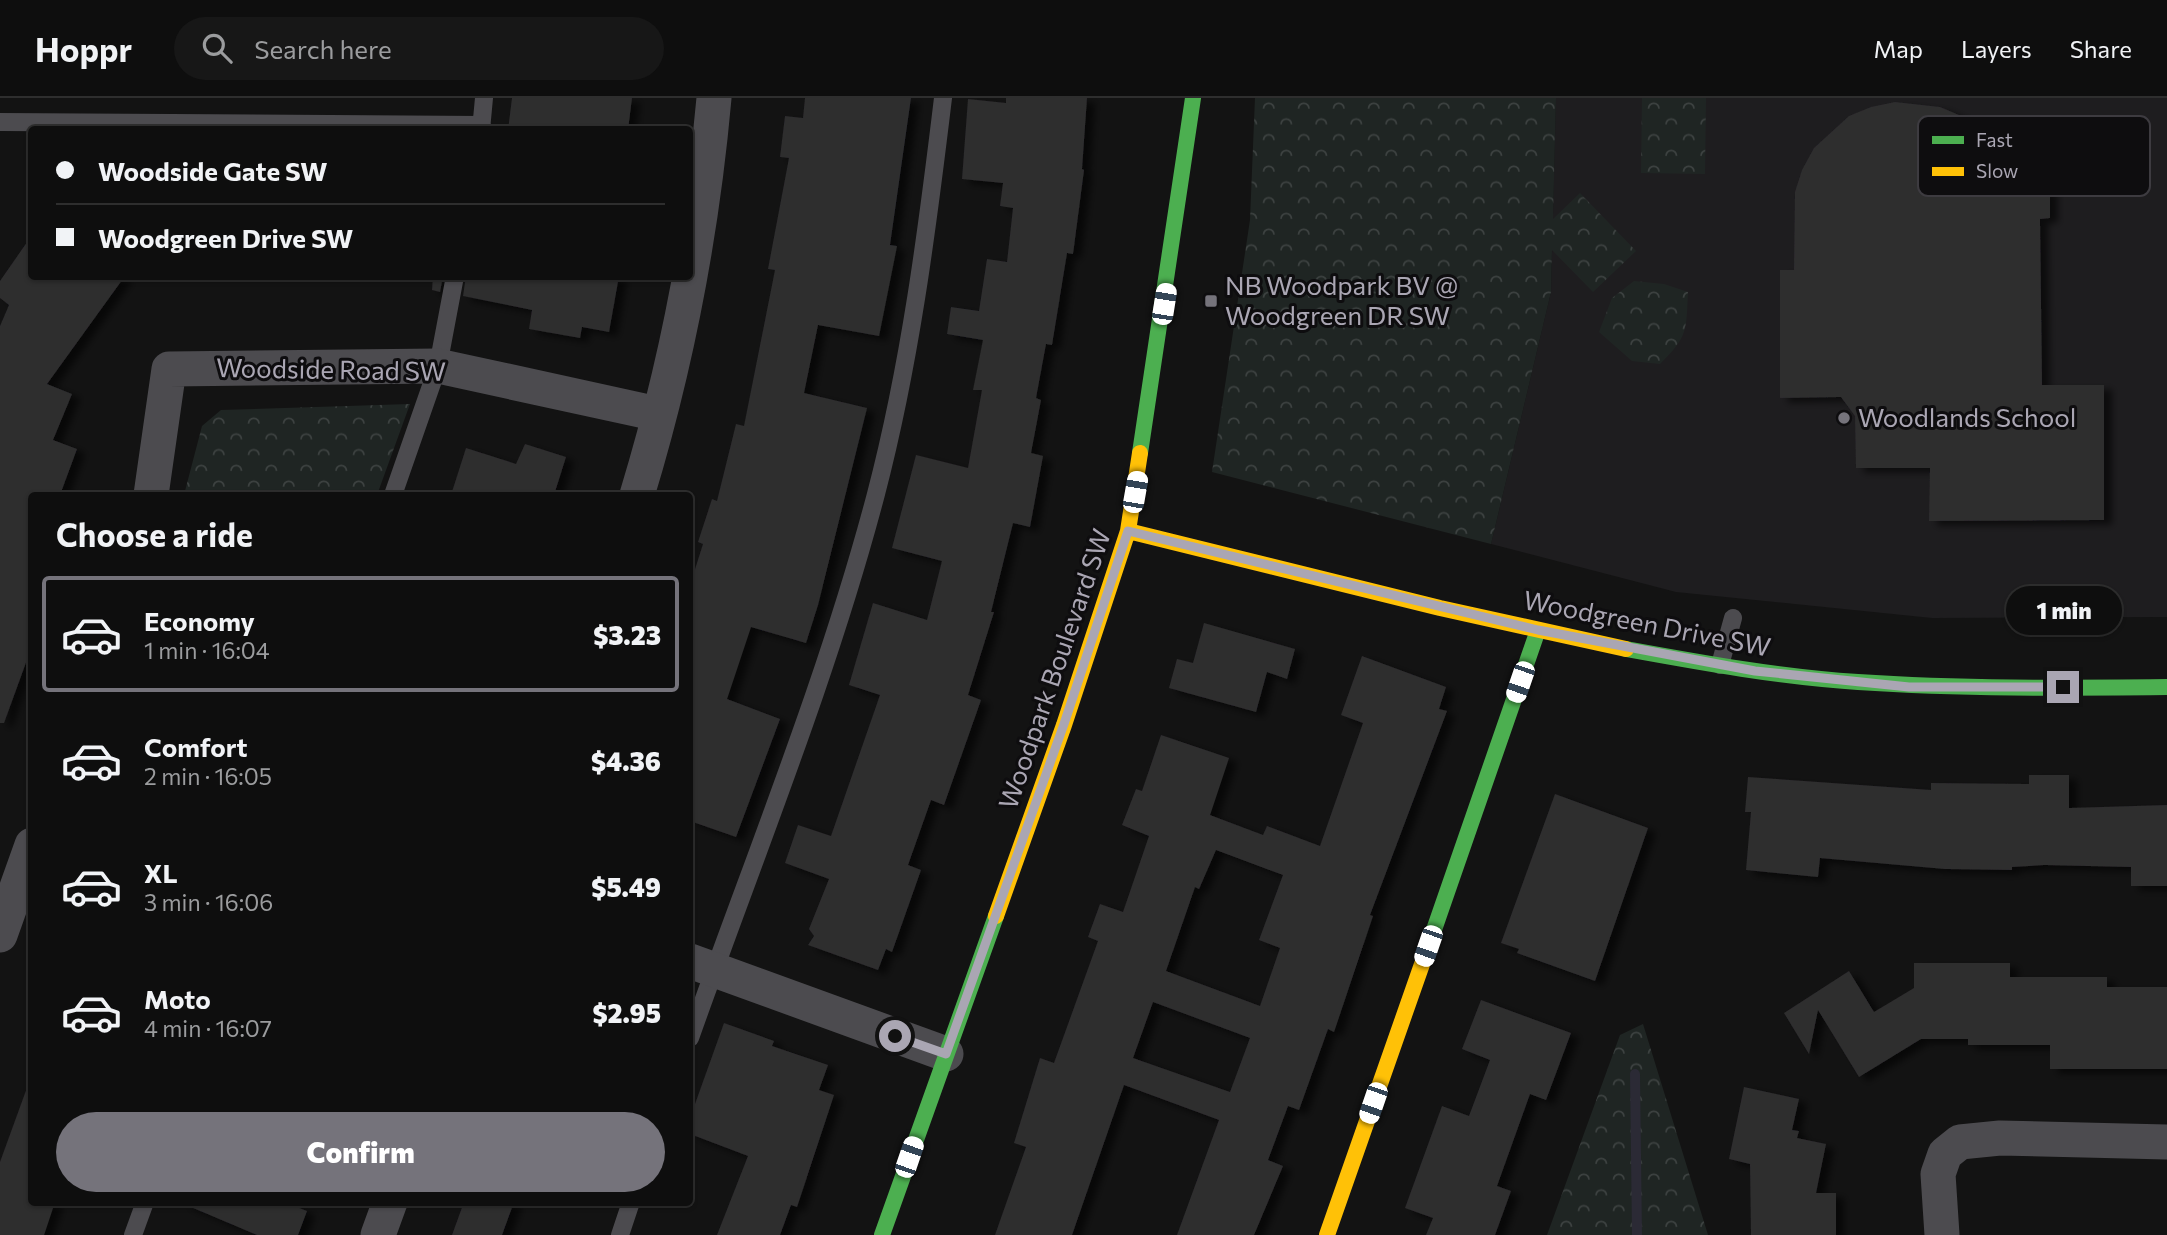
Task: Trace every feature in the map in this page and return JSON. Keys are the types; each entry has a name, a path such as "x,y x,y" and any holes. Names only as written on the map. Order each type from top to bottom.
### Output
{"street":[{"path":"693,248 706,186 714,98"},
{"name":"Woodpark Boulevard SW","path":"882,1235 1064,724 1128,531 1193,98"},
{"path":"638,492 658,414 686,280"},
{"name":"Woodside Road SW","path":"151,492 169,369 438,366 658,414"},
{"name":"Woodgreen Drive SW","path":"1128,531 1538,630 1720,665 1909,687 2167,687"},
{"path":"1327,1235 1538,630"},
{"path":"4,914 28,855"},
{"path":"702,965 946,1054"},
{"path":"1942,1235 1938,1174 1945,1154 1960,1142 2000,1138 2167,1142"},
{"path":"378,1235 389,1206"}],"lane":[{"path":"482,126 484,98"},
{"path":"693,1020 702,965 808,719 876,494 907,355 943,98"},
{"path":"0,122 386,126"},
{"path":"394,492 438,366 453,280"},
{"path":"1720,665 1733,618"},
{"path":"133,1235 144,1206"},
{"path":"620,1235 630,1206"}],"shaded area":[{"name":"Woodlands School","path":"1556,98 2167,98 2167,617 1932,618 1676,592 1491,544 1551,292"}],"green space":[{"path":"1255,98 1556,98 1553,219 1580,193 1636,251 1593,292 1552,250 1551,292 1491,544 1212,472 1250,220"},
{"path":"1642,98 1706,98 1705,174 1641,173"},
{"path":"1634,281 1664,284 1688,292 1684,332 1676,347 1660,364 1632,361 1599,332 1612,298"},
{"path":"410,404 378,492 185,492 202,426 221,410"},
{"path":"1643,1024 1708,1235 1547,1235 1620,1035"}],"building":[{"path":"512,98 632,98 628,126 508,126"},
{"path":"805,98 911,98 890,245 897,246 879,336 818,325 804,393 867,408 818,605 806,643 751,627 727,699 780,719 736,837 693,822 693,576 703,544 698,542 712,499 717,501 736,424 744,426 775,270 768,269 789,158 780,157 785,116 803,118"},
{"path":"1006,98 1087,98 1084,170 1073,254 1067,253 1052,345 1046,344 1036,398 1041,400 1031,453 1043,456 1030,527 1013,523 991,612 994,612 968,695 981,700 944,805 931,800 908,865 921,870 892,952 886,949 878,970 808,945 814,936 809,929 829,879 785,863 798,825 831,836 880,695 849,685 873,603 927,620 942,561 892,548 916,455 968,468 982,390 973,390 983,340 947,334 951,307 979,311 987,259 1007,262 1013,208 1000,206 1003,183 962,179 968,99 1006,103"},
{"path":"1895,102 1940,107 1960,116 1918,116 1918,196 2050,196 2050,218 2040,219 2042,385 2104,385 2104,520 1929,521 1930,468 1856,468 1855,416 1841,397 1780,398 1780,270 1794,270 1795,192 1802,170 1814,148 1849,116 1871,107"},
{"path":"28,241 28,280 122,280 47,384 72,394 53,440 77,449 61,492 28,492 28,657 4,723 0,723 0,326 9,305 0,298 0,281"},
{"path":"433,280 442,280 440,292 432,290"},
{"path":"465,280 618,280 609,332 582,327 580,338 529,329 532,310 463,296"},
{"path":"525,444 566,457 555,492 452,492 466,448 516,464"},
{"path":"1204,623 1295,649 1287,679 1267,672 1256,712 1169,688 1177,659 1193,663"},
{"path":"1362,656 1446,687 1439,709 1447,711 1370,915 1373,916 1334,1032 1328,1029 1299,1110 1288,1106 1268,1160 1283,1166 1254,1235 1177,1235 1219,1120 1124,1085 1072,1235 995,1235 1026,1147 1014,1143 1040,1058 1054,1063 1098,941 1088,937 1100,904 1123,912 1149,836 1122,825 1136,789 1142,791 1161,735 1229,758 1210,815 1263,835 1267,826 1320,846 1363,723 1341,715","holes":["1216,850 1283,875 1259,940 1280,948 1260,1006 1166,971 1195,887 1199,889","1153,1002 1250,1038 1230,1092 1133,1058"]},
{"path":"2029,775 2069,775 2069,808 2167,805 2167,886 2131,886 2131,867 2044,865 2012,867 2012,870 1945,869 1820,858 1818,877 1746,870 1751,812 1745,812 1748,777 1931,790 1931,783 2029,784"},
{"path":"1555,794 1648,828 1595,981 1517,953 1519,949 1501,943"},
{"path":"1914,963 2010,963 2010,977 2107,977 2107,987 2167,987 2167,1069 2050,1069 2050,1045 1968,1045 1968,1039 1921,1039 1859,1077 1818,1010 1809,1054 1784,1013 1849,971 1874,1012 1914,988"},
{"path":"1481,1000 1571,1033 1546,1100 1530,1094 1497,1186 1511,1191 1495,1235 1426,1235 1433,1218 1405,1208 1442,1106 1469,1116 1490,1060 1462,1049"},
{"path":"724,1023 774,1041 772,1046 828,1065 819,1090 834,1095 797,1207 791,1205 780,1235 717,1235 748,1156 693,1135 693,1110"},
{"path":"28,1085 28,1206 54,1206 44,1235 0,1235 0,1162"},
{"path":"1744,1087 1799,1099 1792,1130 1799,1131 1797,1138 1826,1144 1816,1193 1836,1193 1836,1235 1751,1235 1750,1164 1729,1159"},
{"path":"188,1206 294,1206 307,1211 298,1235 257,1235"},
{"path":"463,1206 513,1206 502,1235 452,1235"}],"waterway":[{"path":"1635,1074 1637,1235"}],"traffic: fast":[{"path":"1140,453 1193,98"},
{"path":"1427,950 1538,630"},
{"path":"1626,649 1829,680 1974,687 2167,687"},
{"path":"882,1235 996,916"}],"traffic: slow":[{"path":"996,916 1064,725 1128,531 1140,453"},
{"path":"1128,531 1440,608 1626,649"},
{"path":"1327,1235 1427,950"}],"place":[{"name":"NB Woodpark BV @ Woodgreen DR SW","path":"1211,301"},
{"name":"Woodlands School","path":"1844,418"}],"route":[{"path":"895,1036 946,1054 1064,724 1128,531 1538,630 1755,671 1909,687 2063,687"}]}
